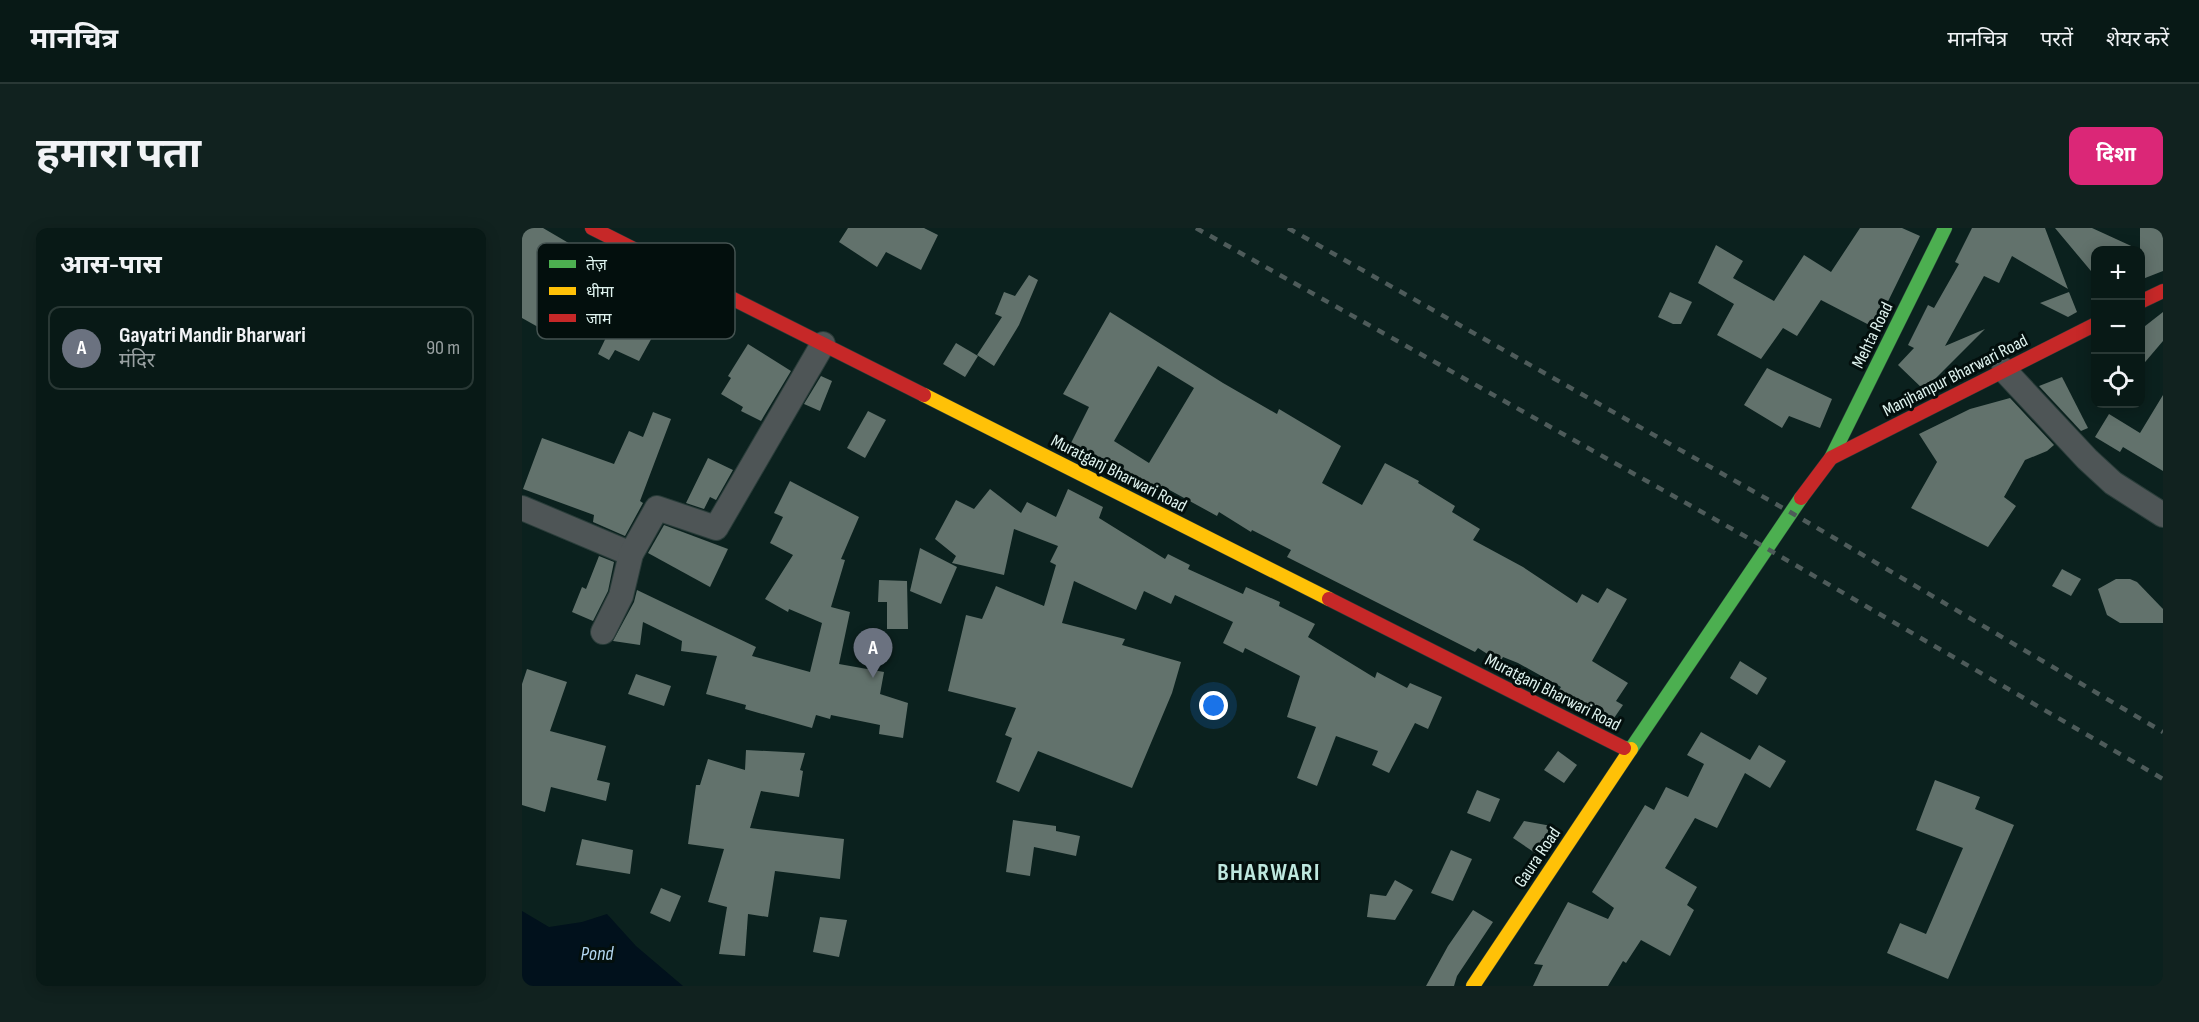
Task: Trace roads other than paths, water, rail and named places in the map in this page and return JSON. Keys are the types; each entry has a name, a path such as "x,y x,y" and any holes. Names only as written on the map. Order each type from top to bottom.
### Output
{"main road":[{"name":"Muratganj Bharwari Road","path":"592,228 622,243"},
{"name":"Mehta Road","path":"1631,749 1790,512 1831,458 1946,228"},
{"path":"2144,300 2163,291"},
{"name":"Muratganj Bharwari Road","path":"735,300 1624,748 1631,749"},
{"name":"Manjhanpur Bharwari Road","path":"1831,458 2091,326"},
{"name":"Gaura Road","path":"1473,986 1631,749"}],"street":[{"path":"603,632 621,596 631,554 657,507 716,528 823,344"},
{"path":"2004,370 2087,459 2113,483 2163,515"},
{"path":"522,508 631,554"}],"water":[{"name":"Pond","path":"522,911 549,927 582,922 607,914 636,946 683,986 522,986"}],"railway":[{"path":"1196,228 1766,548 2163,779"},
{"path":"1288,228 1790,512 2163,732"}],"place":[{"name":"Gayatri Mandir Bharwari","path":"873,678"}],"district":[{"name":"BHARWARI","path":"1269,872"}]}
